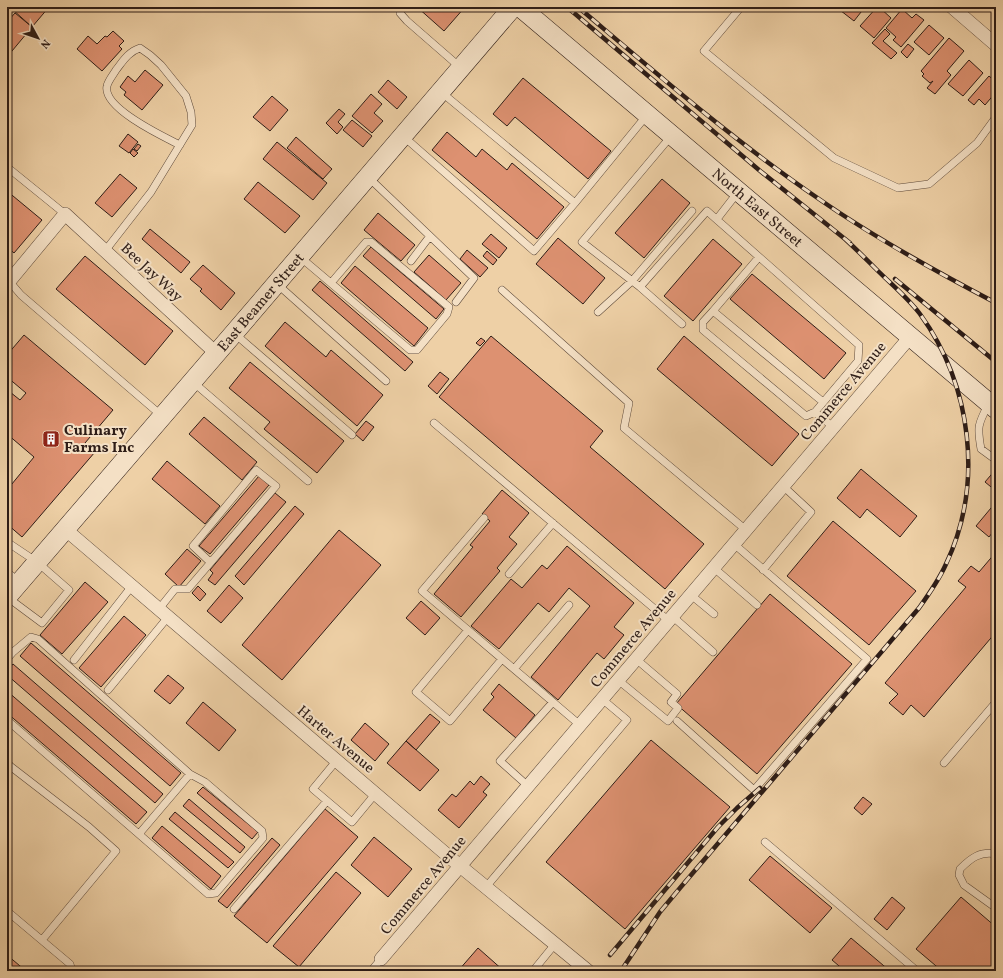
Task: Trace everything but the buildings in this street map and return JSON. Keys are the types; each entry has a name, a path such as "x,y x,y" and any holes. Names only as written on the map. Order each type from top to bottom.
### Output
{"street":[{"name":"East Beamer Street","path":"7,597 13,577 36,562 65,529 217,354 513,7"},
{"name":"North East Street","path":"520,7 992,406"},
{"path":"952,7 995,42"},
{"path":"8,282 65,214"},
{"name":"Bee Jay Way","path":"65,214 217,354"},
{"name":"Commerce Avenue","path":"381,959 910,337"},
{"name":"Harter Avenue","path":"65,529 460,866 588,971"}],"lane":[{"path":"400,7 400,13 461,68"},
{"path":"741,7 704,51 834,158 898,188 929,184 977,143 996,117"},
{"path":"105,251 151,192 180,145 192,125 191,112 186,96 176,83 150,55 140,48 132,51 111,77 106,87 108,95 118,108 133,119 180,145"},
{"path":"441,92 575,203"},
{"path":"403,136 534,251 648,115"},
{"path":"672,135 582,242 640,287 682,324"},
{"path":"7,168 65,214"},
{"path":"368,177 474,278 456,302"},
{"path":"717,219 739,192"},
{"path":"598,312 632,281 692,211"},
{"path":"640,287 707,211 859,345 858,361 815,412 806,416 703,330 703,322 759,257"},
{"path":"410,261 430,236"},
{"path":"300,257 410,350 417,350 447,314 449,307 371,242 366,242 331,283"},
{"path":"8,282 21,295 163,416"},
{"path":"277,284 386,381"},
{"path":"502,290 629,403 624,428 746,530"},
{"path":"713,311 823,402"},
{"path":"234,333 352,435"},
{"path":"192,382 308,481"},
{"path":"992,406 980,422 978,431 981,449 996,460"},
{"path":"815,412 833,428"},
{"path":"434,423 553,523 670,619 713,652"},
{"path":"108,690 164,613 175,589 188,588 276,486 256,470 193,546 210,562"},
{"path":"763,570 811,512 783,486"},
{"path":"484,518 422,591 580,725"},
{"path":"509,574 553,523"},
{"path":"7,542 36,562 70,590 42,623 7,597"},
{"path":"677,722 754,790 867,659 734,544"},
{"path":"714,568 757,605"},
{"path":"74,660 132,586"},
{"path":"691,595 714,614"},
{"path":"514,669 569,605"},
{"path":"468,630 416,692 450,721 502,659"},
{"path":"7,659 31,637 38,639 190,774 205,782 262,831 263,838 216,893 208,894 7,720"},
{"path":"7,646 13,652"},
{"path":"618,680 668,721 678,708 670,702 677,694 636,659"},
{"path":"486,887 627,720 602,699"},
{"path":"528,786 500,761 553,702"},
{"path":"944,763 996,702"},
{"path":"337,760 313,789 327,801 352,822 376,793"},
{"path":"7,762 10,766 89,827 116,851 42,940"},
{"path":"139,834 190,774"},
{"path":"234,910 327,801"},
{"path":"765,842 917,971"},
{"path":"996,854 988,852 970,858 960,869 959,875 964,885 996,908"},
{"path":"7,911 70,964 73,970"},
{"path":"533,971 555,944"},
{"path":"371,971 381,959"}],"railway":[{"path":"567,7 759,170 850,243"},
{"path":"578,7 696,106 787,177 884,241 996,303"},
{"path":"621,971 660,912 919,608 934,587 943,570 958,533 965,501 968,469 967,436 961,404 951,372 938,342 920,314 904,296 845,239"},
{"path":"895,279 996,362"},
{"path":"610,955 718,827 760,788"}],"place":[{"name":"Culinary Farms Inc","path":"51,439"}]}
